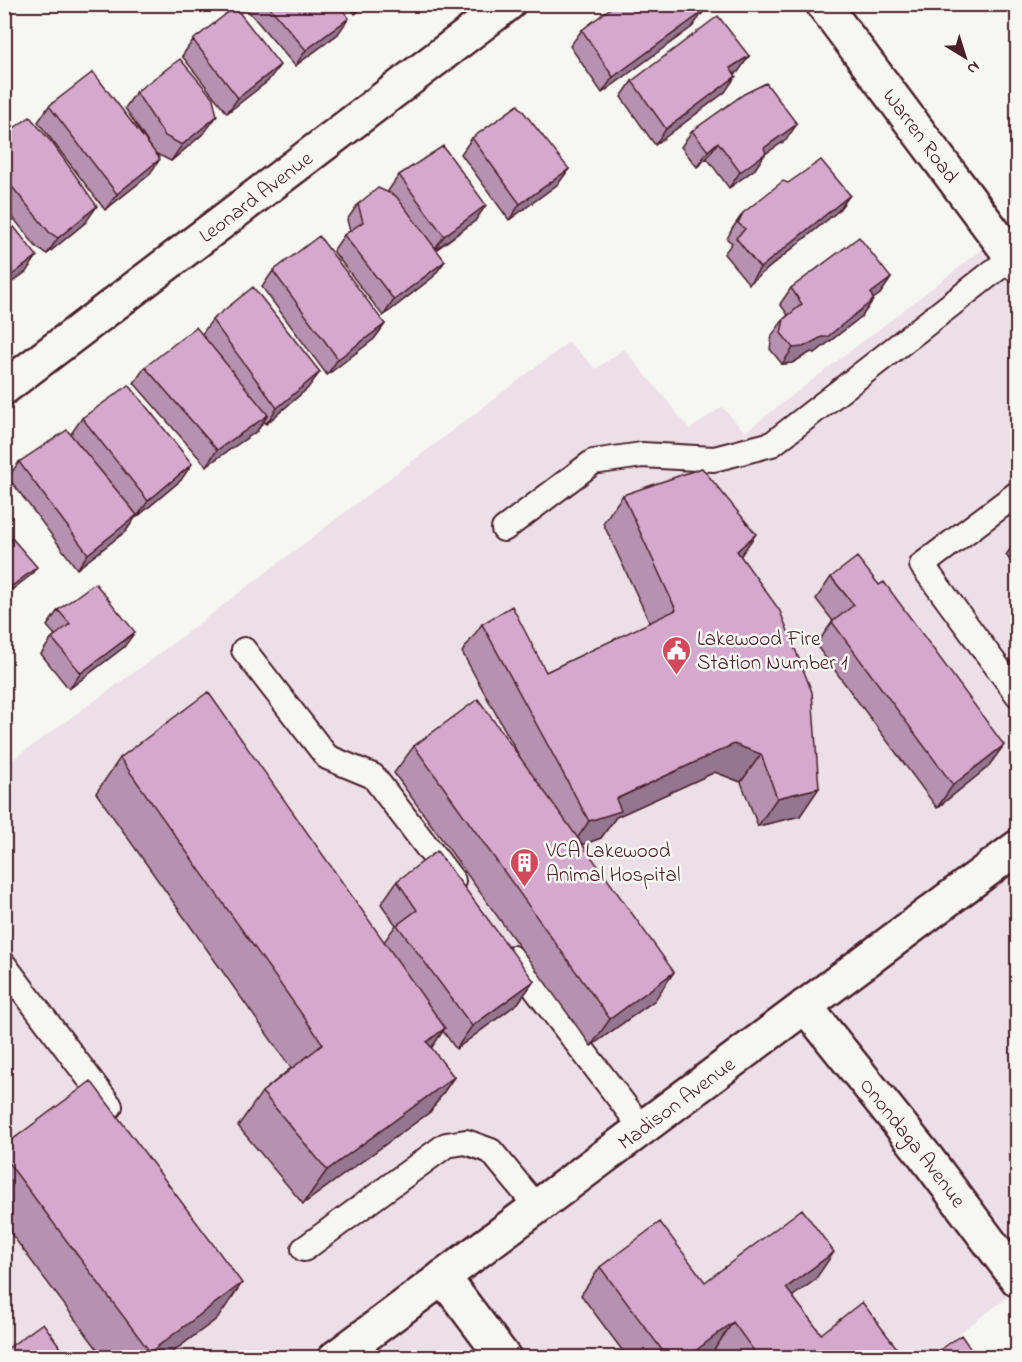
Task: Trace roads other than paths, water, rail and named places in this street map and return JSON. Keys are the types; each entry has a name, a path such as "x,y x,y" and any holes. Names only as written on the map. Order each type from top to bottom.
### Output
{"main road":[{"name":"Leonard Avenue","path":"4,388 508,4"},
{"name":"Warren Road","path":"823,4 1014,261"},
{"name":"Madison Avenue","path":"335,1358 1017,847"},
{"name":"Onondaga Avenue","path":"805,1006 925,1156 1017,1280"},
{"path":"443,1277 504,1358"}],"lane":[{"path":"504,529 593,462 642,455 714,459 772,444 1014,261"},
{"path":"1017,493 922,565 1017,695"},
{"path":"244,650 327,757 373,776 467,900"},
{"path":"496,938 642,1128"},
{"path":"4,965 123,1124"},
{"path":"304,1249 446,1145 466,1142 491,1150 537,1207"}],"place":[{"name":"Lakewood Fire Station Number 1","path":"676,676"},
{"name":"VCA Lakewood Animal Hospital","path":"525,888"}]}
